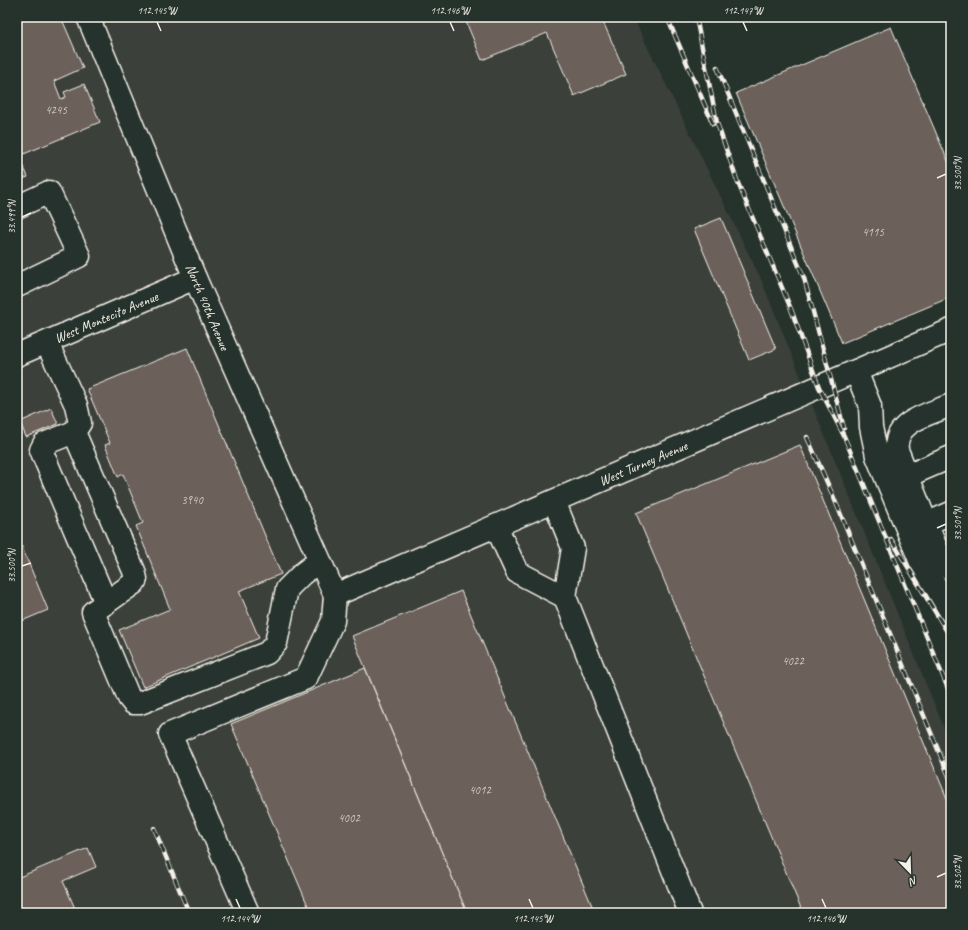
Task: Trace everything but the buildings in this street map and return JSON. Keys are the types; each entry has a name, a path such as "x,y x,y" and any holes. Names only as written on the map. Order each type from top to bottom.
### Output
{"street":[{"name":"North 40th Avenue","path":"88,17 195,278 334,595"},
{"path":"17,207 49,192 79,256 17,286"},
{"name":"West Montecito Avenue","path":"17,355 195,278"},
{"name":"West Turney Avenue","path":"334,595 951,330"},
{"path":"47,342 76,405 80,423 74,432 44,444 41,450 106,603"},
{"path":"856,371 870,406 871,427 877,456 920,560 951,612"},
{"path":"951,405 907,424 899,432 896,443 897,450 941,560 951,569"},
{"path":"74,432 134,571 136,579 134,583 93,612 129,698 133,703 140,703 267,653 276,643 287,589 319,560"},
{"path":"907,476 951,457"},
{"path":"554,501 573,548 565,597 690,913"},
{"path":"926,524 951,514"},
{"path":"496,526 517,572 565,597"},
{"path":"248,913 170,734 306,678 333,621 334,595"}],"shaded area":[{"path":"17,17 633,17 760,277 951,745 951,913 17,913"}],"railway":[{"path":"667,17 713,124"},
{"path":"696,17 717,123 738,183 791,309 819,387 844,436 951,696"},
{"path":"717,67 804,278 844,428"},
{"path":"807,437 834,498 951,781"},
{"path":"891,539 951,638"},
{"path":"154,828 189,913"}]}
